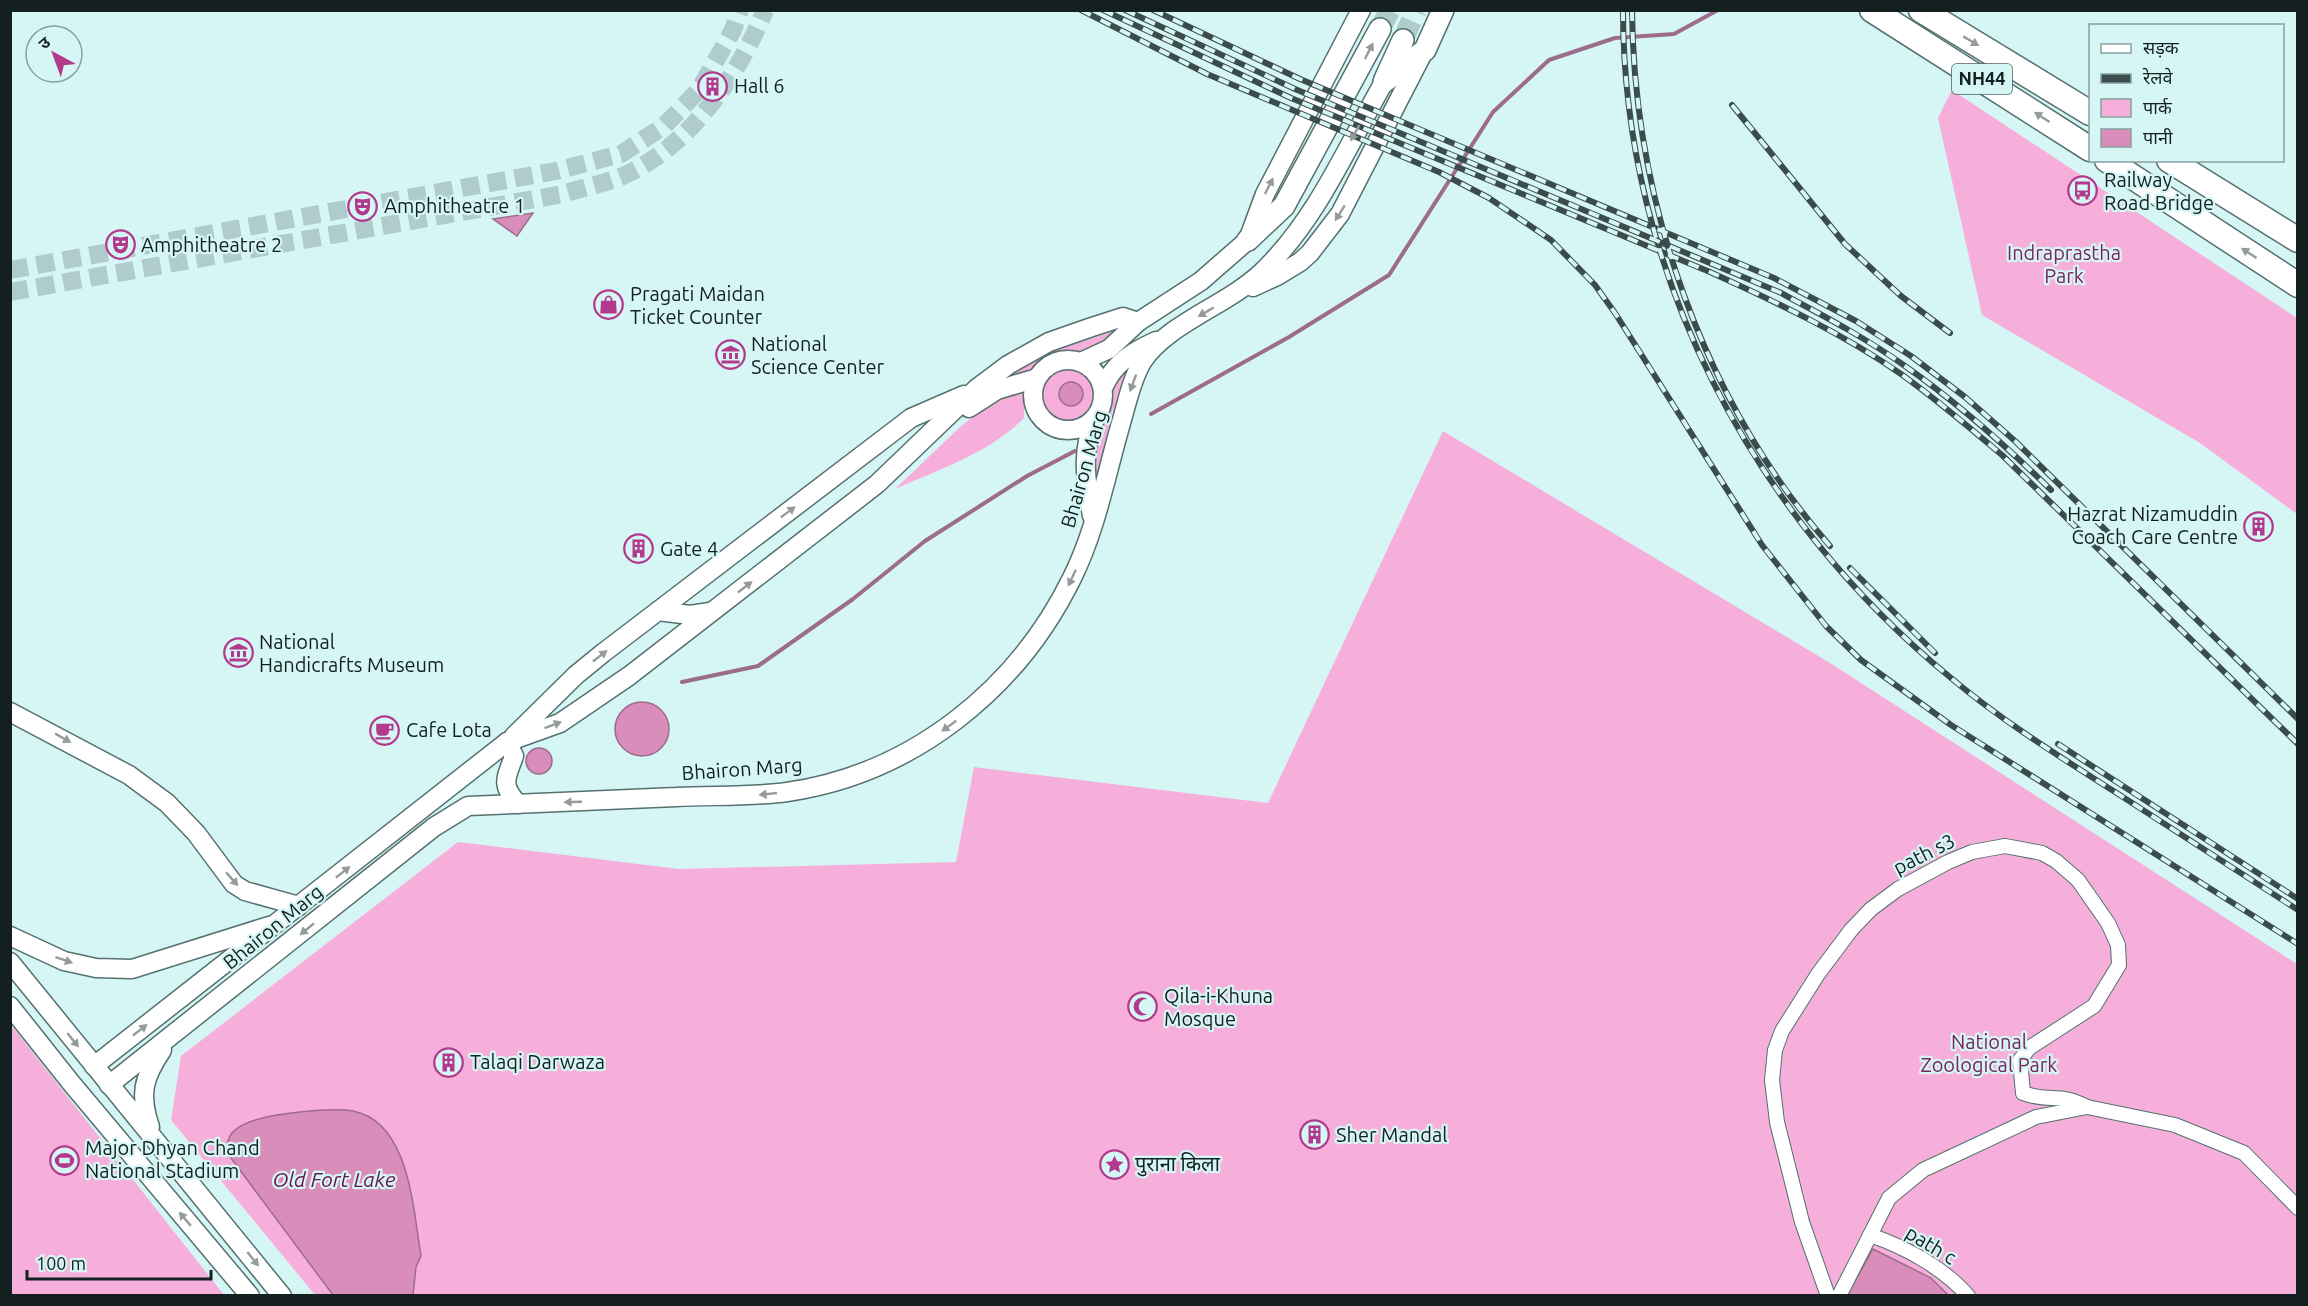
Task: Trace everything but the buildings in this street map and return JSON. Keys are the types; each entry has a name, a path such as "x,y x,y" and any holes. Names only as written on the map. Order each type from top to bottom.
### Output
{"highway":[{"name":"NH44","path":"1872,10 2089,148"},
{"path":"1921,10 2089,112"},
{"path":"2111,162 2298,285"},
{"path":"2172,162 2298,240"}],"main road":[{"path":"1248,240 1265,194 1361,10"},
{"path":"1242,290 1266,282 1300,262 1310,253 1340,214 1425,50 1443,10"},
{"path":"1080,362 1109,349 1144,318 1201,281 1284,206 1380,29"},
{"path":"1384,82 1403,40"},
{"path":"1384,82 1425,50"},
{"name":"Bhairon Marg","path":"109,1085 434,827 468,806 771,794 842,779 892,760 962,717 1019,662 1063,596 1093,523 1137,372 1151,351 1166,336 1242,290 1275,259 1315,205 1384,82"},
{"name":"Bhairon Marg","path":"94,1066 281,922 509,740 560,723 629,676 877,484 976,389 1008,365 1049,342 1123,317 1144,318"},
{"path":"1093,523 1084,466 1087,440 1102,403 1103,388 1111,373 1122,360 1166,336 1144,318"},
{"path":"928,436 997,390 1037,378 1052,363 1066,360 1080,362 1093,370 1103,388"},
{"path":"1037,378 1033,400 1038,414 1047,424 1061,430 1076,430 1096,417"},
{"path":"518,804 505,787 505,779 514,756 509,740 576,675 911,418 976,389"},
{"path":"658,611 690,615 712,612"},
{"path":"10,712 129,775 167,803 196,833 234,884 244,891 299,906"},
{"path":"451,788 460,786 470,789 473,799 468,806"},
{"path":"10,936 64,961 96,968 132,969 281,922"},
{"path":"10,962 109,1085 152,1133 282,1296"},
{"path":"10,1006 72,1084 250,1296"},
{"path":"152,1133 143,1105 143,1090 152,1066 170,1038"}],"street":[{"name":"path s3","path":"1828,1296 1802,1222 1786,1165 1773,1080 1775,1050 1792,1013 1851,930 1871,909 1898,889 1972,852 2006,846 2042,853 2078,880 2108,923 2118,945 2119,965 2094,1006 2029,1048 2020,1060 2020,1078 2023,1093 2039,1099 2063,1096 2087,1107"},
{"path":"1839,1296 1889,1198 1923,1170 2036,1117 2087,1107 2175,1125 2244,1153 2298,1208"},
{"name":"path c","path":"1870,1235 1903,1249 1946,1275 1968,1296"}],"green space":[{"name":"Indraprastha Park","path":"1952,90 2297,318 2297,514 2200,443 1982,315 1938,118"},
{"path":"1114,331 1101,345 1084,353 1058,353 1042,361 1031,373 1002,379 1057,350"},
{"path":"1138,358 1112,412 1096,484 1094,447 1109,410 1112,388 1121,373"},
{"path":"1063,369 1073,369 1087,376 1094,395 1087,414 1073,421 1063,421 1053,417 1046,410 1042,400 1042,390 1046,380 1053,373"},
{"path":"1024,390 1024,418 1010,430 980,451 895,489 960,427 1000,396"},
{"name":"National Zoological Park","path":"1443,431 1830,663 2297,964 2297,1295 315,1295 171,1120 181,1056 458,842 679,869 956,862 974,767 1268,803"},
{"name":"Major Dhyan Chand National Stadium","path":"11,1025 224,1295 11,1295"}],"water":[{"path":"533,213 517,236 493,219"},
{"path":"1071,382 1076,383 1082,389 1082,399 1076,405 1071,406 1066,405 1060,399 1059,394 1060,389 1066,383"},
{"path":"642,702 652,704 661,710 667,719 669,729 667,739 661,748 652,754 642,756 632,754 623,748 617,739 615,729 617,719 623,710 632,704"},
{"path":"539,748 548,752 552,761 548,770 539,774 530,770 526,761 530,752"},
{"name":"Old Fort Lake","path":"321,1110 353,1111 372,1119 387,1132 397,1150 411,1193 421,1256 416,1267 413,1295 333,1295 225,1150 232,1133 249,1122 261,1118"},
{"path":"1873,1249 1931,1278 1948,1295 1847,1295"}],"waterway":[{"path":"1151,414 1289,337 1389,275 1493,112 1549,60 1615,38 1674,34 1718,10"},
{"path":"682,682 758,666 853,599 925,541 1027,476 1075,451"}],"tunnel":[{"path":"10,270 556,171 621,154 664,126 699,90 733,30 740,10"},
{"path":"10,292 563,194 613,180 652,160 693,125 727,82 742,58 765,10"},
{"path":"1380,29 1390,10"},
{"path":"1403,40 1416,10"}],"railway":[{"path":"1081,10 1207,74 1439,172 1489,198 1551,240 1595,285 1615,313 1762,545 1826,626 1861,660 1951,725 2298,944"},
{"path":"1103,10 1291,98 1710,272 1808,319 1879,359 1927,393 2002,455 2298,744"},
{"path":"1125,10 1295,89 1779,292 1859,336 1925,380 1981,425 2051,490"},
{"path":"1153,10 1300,79 1774,278 1856,321 1911,356 1965,397 2015,441 2298,719"},
{"path":"1623,10 1629,107 1646,202 1674,293 1712,381 1760,464 1816,542 1880,613 1951,678 2009,723 2298,910"},
{"path":"1632,10 1636,82 1646,155 1662,226 1684,296 1712,363 1746,428 1785,489 1830,546"},
{"path":"1732,105 1845,244 1901,296 1950,333"},
{"path":"1850,568 1935,653"},
{"path":"2058,744 2298,899"}],"place":[{"name":"Hall 6","path":"713,86"},
{"name":"Railway Road Bridge","path":"2083,191"},
{"name":"Amphitheatre 1","path":"363,206"},
{"name":"Amphitheatre 2","path":"120,245"},
{"name":"Pragati Maidan Ticket Counter","path":"609,305"},
{"name":"National Science Center","path":"730,355"},
{"name":"Hazrat Nizamuddin Coach Care Centre","path":"2259,526"},
{"name":"Gate 4","path":"639,549"},
{"name":"National Handicrafts Museum","path":"238,653"},
{"name":"Cafe Lota","path":"385,730"},
{"name":"Qila-i-Khuna Mosque","path":"1143,1007"},
{"name":"Talaqi Darwaza","path":"449,1062"},
{"name":"Sher Mandal","path":"1315,1135"},
{"name":"Major Dhyan Chand National Stadium","path":"64,1160"},
{"name":"पुराना किला","path":"1114,1164"}]}
